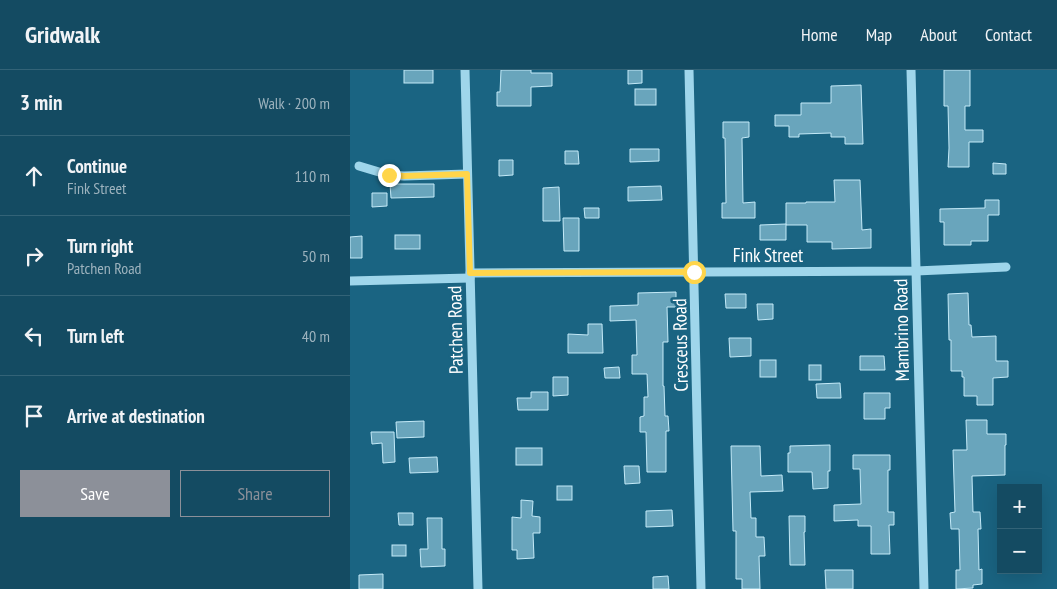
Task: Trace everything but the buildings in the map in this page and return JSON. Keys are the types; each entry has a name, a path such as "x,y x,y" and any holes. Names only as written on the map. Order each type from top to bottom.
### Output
{"street":[{"name":"Patchen Road","path":"464,70 478,589"},
{"name":"Cresceus Road","path":"689,70 701,589"},
{"name":"Mambrino Road","path":"911,70 924,589"},
{"path":"359,166 389,175 467,174"},
{"name":"Fink Street","path":"350,281 470,275 916,271 1006,266"}],"route":[{"path":"389,175 467,174 470,273 694,272"}]}
